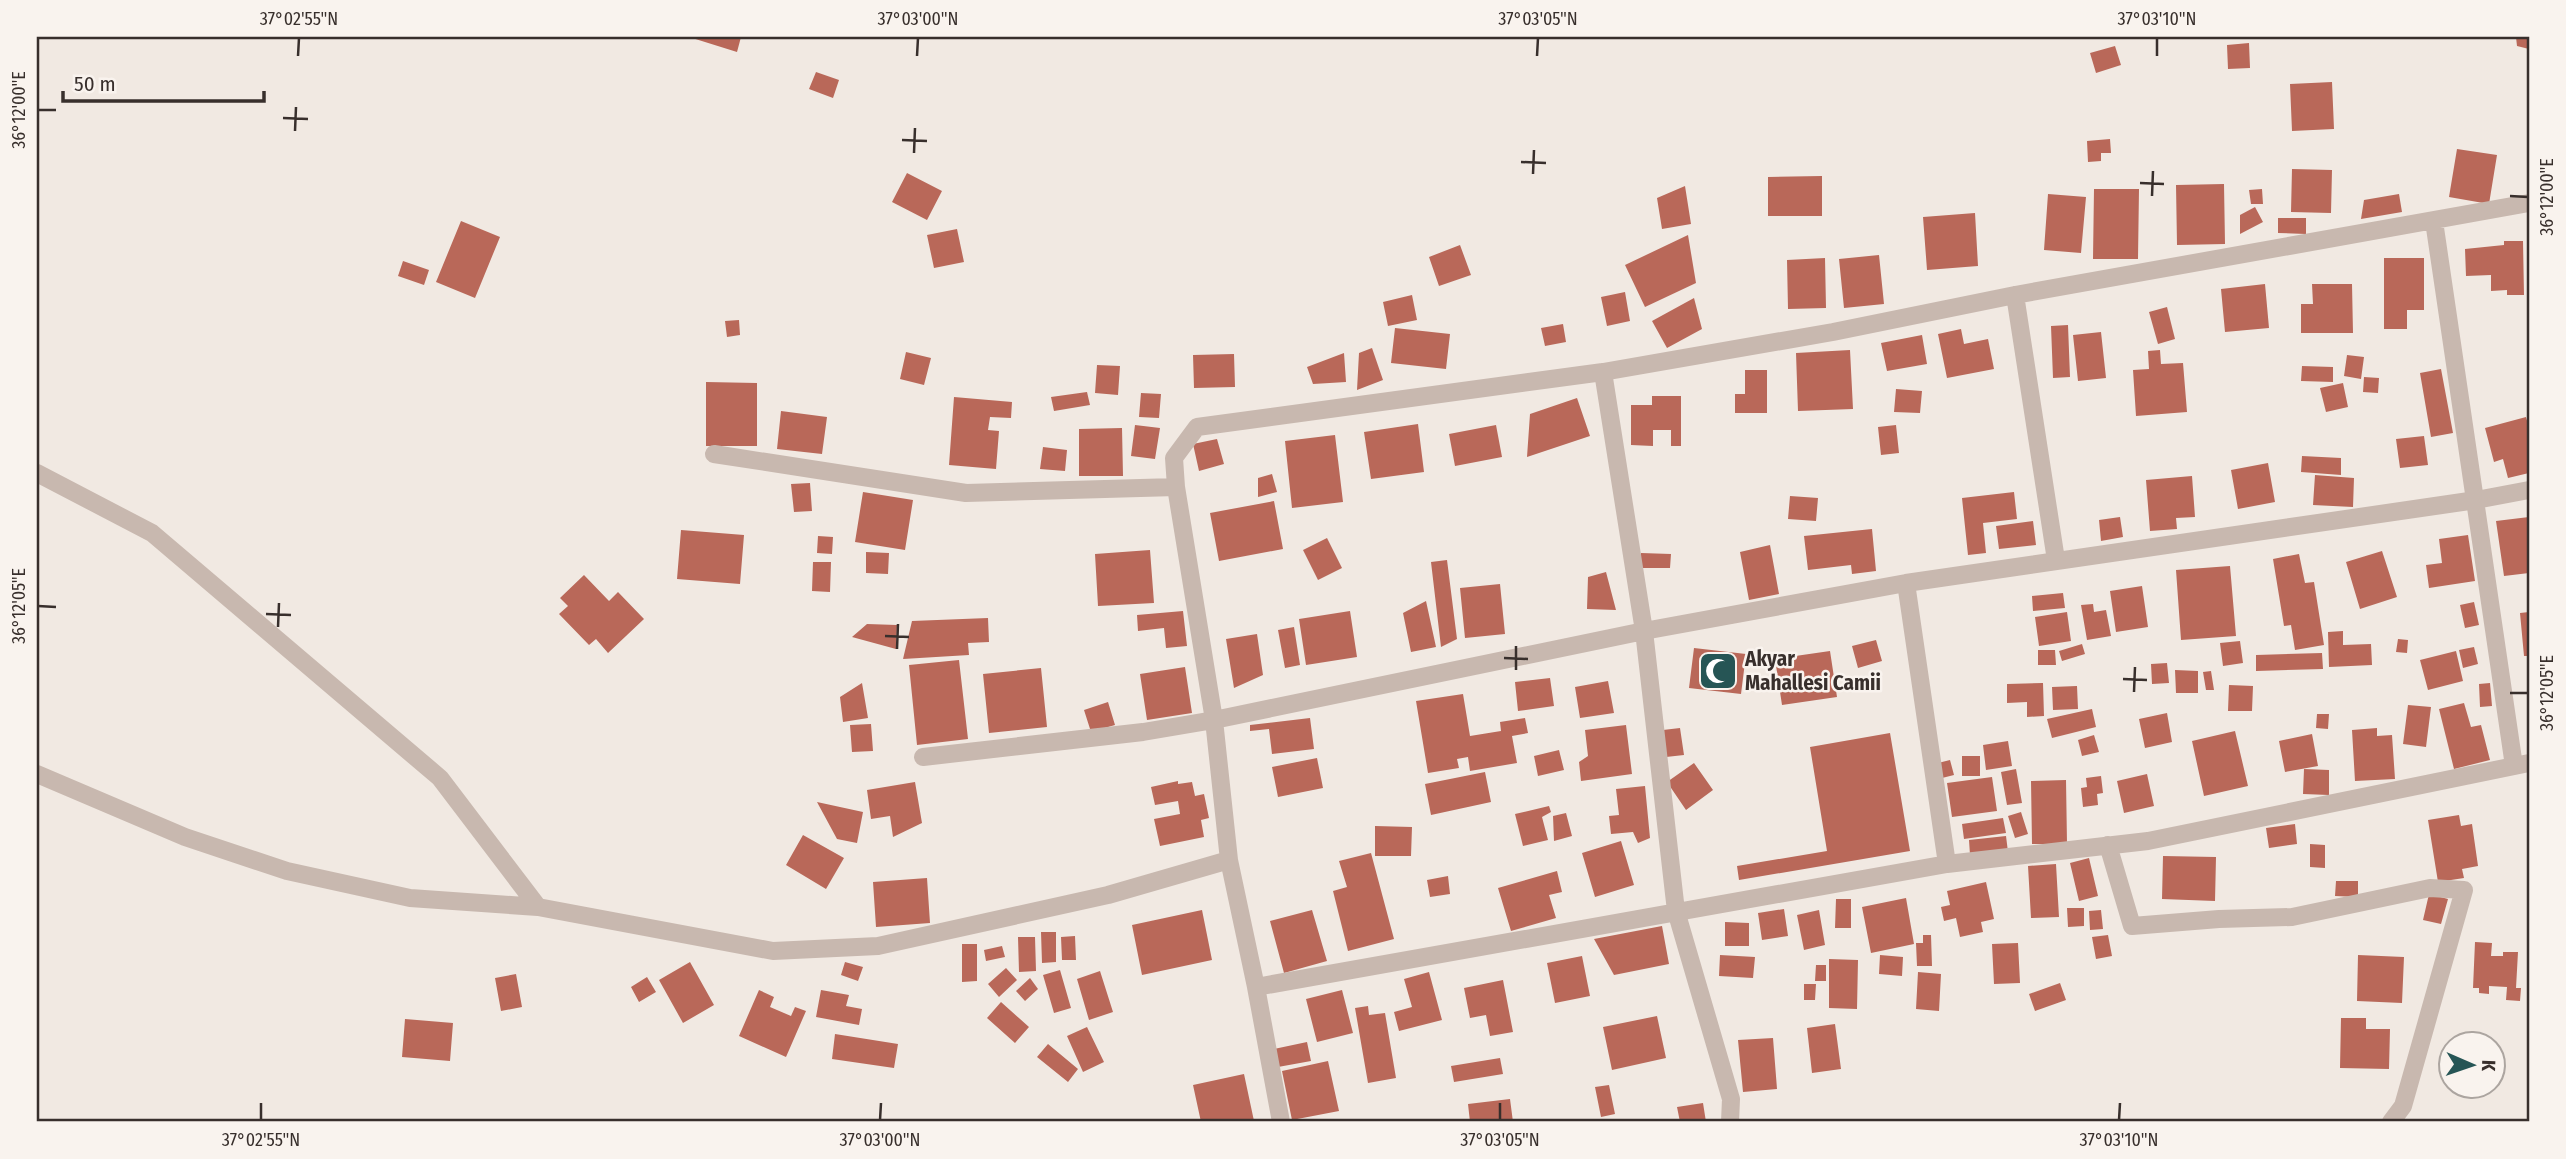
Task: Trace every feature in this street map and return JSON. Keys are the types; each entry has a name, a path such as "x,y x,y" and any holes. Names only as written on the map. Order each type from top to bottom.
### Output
{"street":[{"path":"1281,1122 1229,860 1214,720 1176,487 1174,458 1197,427 1603,372 2529,203"},
{"path":"1256,987 1947,864 2148,841 2522,764 2476,500 2434,221"},
{"path":"2015,295 2056,560"},
{"path":"1603,372 1644,631 1676,911 1731,1099 1730,1122"},
{"path":"714,454 967,493 1176,487"},
{"path":"37,473 152,533 440,778 538,907"},
{"path":"923,757 1143,732 1214,720 1644,631 1906,583 2529,491"},
{"path":"1906,583 1947,864"},
{"path":"37,774 185,836 287,871 410,898 538,907 773,951 878,946 1108,894 1229,860"},
{"path":"2108,845 2132,926 2219,919 2292,917 2430,888 2463,890 2403,1106 2391,1122"}],"building":[{"path":"689,37 741,37 737,52"},
{"path":"2516,37 2529,37 2529,49 2517,46"},
{"path":"2249,43 2250,68 2228,69 2227,45"},
{"path":"2115,46 2121,65 2096,73 2090,53"},
{"path":"816,72 839,80 833,98 809,89"},
{"path":"2332,82 2334,129 2292,131 2290,84"},
{"path":"2110,139 2111,153 2101,153 2101,161 2088,162 2087,141"},
{"path":"2457,149 2497,155 2489,204 2449,197"},
{"path":"2292,169 2332,170 2331,213 2291,212"},
{"path":"907,173 942,191 927,220 892,202"},
{"path":"1822,176 1822,216 1768,216 1768,177"},
{"path":"2224,184 2225,244 2177,245 2176,185"},
{"path":"1685,186 1691,224 1662,229 1657,198"},
{"path":"2094,189 2139,189 2138,259 2093,259"},
{"path":"2262,189 2263,204 2251,204 2249,190"},
{"path":"2048,194 2086,197 2081,253 2044,250"},
{"path":"2399,194 2402,212 2361,219 2364,200"},
{"path":"2255,207 2263,222 2240,234 2240,215"},
{"path":"1975,213 1978,266 1927,270 1923,217"},
{"path":"2278,218 2306,218 2306,234 2278,233"},
{"path":"461,221 500,237 475,298 436,282"},
{"path":"957,229 964,262 934,268 927,235"},
{"path":"1688,235 1696,283 1645,307 1625,265"},
{"path":"2504,241 2523,241 2524,295 2507,295 2507,290 2491,291 2491,275 2466,276 2465,249 2504,245"},
{"path":"1460,245 1471,275 1439,286 1429,257"},
{"path":"1879,255 1884,304 1844,308 1839,259"},
{"path":"1825,258 1826,308 1788,309 1787,260"},
{"path":"2384,258 2424,258 2424,310 2407,310 2407,329 2384,329"},
{"path":"403,261 429,270 424,285 398,276"},
{"path":"2265,284 2269,328 2225,332 2221,289"},
{"path":"2312,284 2352,284 2353,333 2301,333 2301,304 2313,304"},
{"path":"1625,292 1630,321 1607,326 1601,297"},
{"path":"1412,295 1417,320 1388,326 1383,302"},
{"path":"1694,298 1702,329 1667,348 1652,321"},
{"path":"2167,307 2175,339 2158,344 2149,312"},
{"path":"739,320 740,335 727,337 725,321"},
{"path":"1563,324 1566,342 1545,346 1541,328"},
{"path":"2068,325 2070,377 2053,378 2051,326"},
{"path":"1395,328 1450,334 1446,369 1391,363"},
{"path":"1961,329 1964,344 1988,339 1994,369 1947,378 1938,334"},
{"path":"2101,332 2106,378 2078,381 2073,335"},
{"path":"1922,335 1927,364 1887,371 1881,343"},
{"path":"1372,348 1383,380 1357,390 1359,353"},
{"path":"1850,350 1853,409 1798,411 1796,353"},
{"path":"2160,350 2161,364 2183,363 2187,412 2136,416 2133,370 2149,369 2148,351"},
{"path":"906,352 931,358 924,385 900,379"},
{"path":"1344,353 1346,382 1313,384 1307,367"},
{"path":"1234,354 1235,387 1194,388 1193,355"},
{"path":"2347,355 2364,357 2361,379 2344,376"},
{"path":"1097,365 1120,366 1118,395 1095,393"},
{"path":"2302,366 2333,367 2333,382 2301,381"},
{"path":"2441,369 2453,433 2431,437 2420,373"},
{"path":"1745,370 1767,370 1767,413 1735,413 1735,394 1745,394"},
{"path":"2364,377 2379,378 2378,393 2363,392"},
{"path":"706,382 757,383 757,446 706,446"},
{"path":"2343,383 2348,407 2326,412 2320,388"},
{"path":"1896,389 1922,391 1920,413 1894,412"},
{"path":"1087,392 1090,405 1054,411 1051,397"},
{"path":"1141,393 1161,394 1159,418 1139,417"},
{"path":"1652,396 1681,396 1681,446 1671,446 1671,430 1653,430 1653,446 1631,445 1631,405 1652,405"},
{"path":"954,397 1012,402 1011,418 990,417 988,430 999,431 996,469 949,465"},
{"path":"1577,398 1590,436 1527,457 1530,414"},
{"path":"781,411 827,417 822,454 777,449"},
{"path":"2526,417 2529,428 2529,473 2508,478 2503,459 2494,462 2485,428"},
{"path":"1418,424 1424,472 1371,479 1364,432"},
{"path":"1135,425 1160,428 1155,459 1131,456"},
{"path":"1496,425 1502,457 1455,466 1449,434"},
{"path":"1896,425 1899,453 1881,455 1878,427"},
{"path":"1122,428 1123,476 1079,476 1079,429"},
{"path":"1335,435 1343,502 1292,508 1285,441"},
{"path":"2424,436 2428,465 2400,468 2396,439"},
{"path":"1217,439 1224,464 1199,471 1193,444"},
{"path":"1043,447 1067,450 1065,471 1040,469"},
{"path":"2302,456 2341,458 2341,475 2301,472"},
{"path":"2268,463 2275,502 2238,509 2231,470"},
{"path":"1272,474 1277,492 1258,497 1258,478"},
{"path":"2315,475 2354,478 2353,507 2313,505"},
{"path":"2192,476 2195,517 2176,518 2177,529 2150,531 2146,480"},
{"path":"810,483 812,511 794,512 791,484"},
{"path":"863,492 913,500 905,550 855,542"},
{"path":"2014,492 2017,519 1983,523 1986,553 1968,555 1962,498"},
{"path":"1790,496 1818,498 1816,521 1788,519"},
{"path":"1274,501 1283,549 1219,561 1210,513"},
{"path":"2120,517 2123,537 2101,541 2099,520"},
{"path":"2529,517 2529,573 2504,576 2496,521"},
{"path":"2033,521 2036,545 1999,549 1996,526"},
{"path":"1872,529 1876,571 1852,574 1851,565 1808,570 1804,536"},
{"path":"681,530 744,535 740,584 677,579"},
{"path":"2468,535 2475,581 2429,588 2426,565 2442,563 2439,539"},
{"path":"818,536 833,537 832,554 817,553"},
{"path":"1327,538 1342,568 1318,580 1303,550"},
{"path":"1770,545 1779,594 1749,600 1740,552"},
{"path":"1150,550 1154,603 1098,606 1095,554"},
{"path":"2382,551 2397,597 2360,609 2346,562"},
{"path":"866,552 889,553 888,574 866,573"},
{"path":"1641,553 1671,554 1670,568 1641,568"},
{"path":"2299,554 2305,583 2314,582 2324,645 2295,650 2291,625 2284,626 2273,559"},
{"path":"1447,560 1457,639 1441,647 1431,562"},
{"path":"813,562 831,562 830,592 812,591"},
{"path":"2230,566 2236,636 2181,640 2176,570"},
{"path":"1606,572 1616,610 1587,609 1588,577"},
{"path":"584,575 609,601 618,592 644,619 608,653 596,639 589,645 559,614 568,606 560,598"},
{"path":"1500,584 1505,634 1465,638 1460,588"},
{"path":"2142,586 2148,627 2116,632 2110,591"},
{"path":"2063,593 2065,608 2033,611 2032,596"},
{"path":"1426,601 1436,647 1411,652 1403,613"},
{"path":"2474,602 2479,625 2465,628 2460,605"},
{"path":"2093,604 2094,612 2106,610 2111,636 2087,640 2081,605"},
{"path":"1183,611 1187,646 1166,648 1164,628 1138,631 1137,615"},
{"path":"1350,611 1357,657 1306,665 1299,619"},
{"path":"2067,612 2071,641 2039,646 2035,617"},
{"path":"2529,612 2529,656 2524,656 2520,613"},
{"path":"988,618 989,642 968,643 969,655 903,659 912,621"},
{"path":"867,624 897,625 896,649 852,637"},
{"path":"1294,627 1300,665 1285,668 1278,630"},
{"path":"2343,631 2343,645 2371,644 2372,665 2329,667 2328,632"},
{"path":"1257,634 1263,675 1234,688 1226,639"},
{"path":"2398,639 2408,640 2407,653 2396,652"},
{"path":"1876,640 1882,661 1858,668 1852,646"},
{"path":"2240,641 2243,663 2223,666 2220,643"},
{"path":"2082,644 2085,654 2062,661 2059,651"},
{"path":"2474,647 2478,664 2463,668 2459,650"},
{"name":"Akyar Mahallesi Camii","path":"1694,648 1746,654 1741,694 1689,688"},
{"path":"2038,650 2055,650 2056,665 2038,665"},
{"path":"1830,651 1837,697 1782,705 1775,659"},
{"path":"2456,651 2463,681 2428,690 2420,660"},
{"path":"2322,653 2323,669 2256,671 2256,655"},
{"path":"959,660 968,739 917,745 909,665"},
{"path":"2167,663 2169,683 2152,684 2151,664"},
{"path":"1185,667 1192,713 1147,720 1140,674"},
{"path":"1041,668 1047,727 989,733 983,674"},
{"path":"2175,670 2198,671 2198,693 2176,693"},
{"path":"2211,671 2214,690 2206,690 2203,672"},
{"path":"1550,678 1554,706 1518,711 1515,682"},
{"path":"1608,681 1614,713 1580,718 1575,687"},
{"path":"862,683 868,718 843,722 840,697"},
{"path":"2043,683 2044,716 2027,717 2027,702 2007,703 2007,684"},
{"path":"2490,683 2492,706 2480,707 2479,684"},
{"path":"2229,685 2253,686 2252,711 2228,711"},
{"path":"2077,686 2078,709 2053,710 2052,687"},
{"path":"1463,694 1470,736 1501,731 1500,722 1525,718 1528,733 1512,736 1517,763 1470,771 1468,757 1457,759 1459,768 1428,773 1416,701"},
{"path":"1108,702 1115,725 1091,732 1084,710"},
{"path":"2464,703 2471,727 2481,725 2490,760 2454,769 2439,709"},
{"path":"2408,705 2431,707 2426,747 2403,744"},
{"path":"2092,709 2096,727 2052,738 2047,719"},
{"path":"2167,713 2172,742 2145,748 2139,719"},
{"path":"2317,714 2329,714 2328,729 2316,728"},
{"path":"1310,718 1314,749 1272,754 1269,729 1250,731 1250,725"},
{"path":"871,724 873,751 852,752 850,725"},
{"path":"1626,725 1632,774 1581,781 1579,762 1588,756 1585,730"},
{"path":"1680,728 1684,755 1666,757 1663,730"},
{"path":"2377,728 2377,736 2392,735 2395,779 2355,781 2352,730"},
{"path":"2235,731 2248,786 2204,796 2192,741"},
{"path":"1890,733 1910,851 1739,880 1737,866 1827,851 1810,747"},
{"path":"2312,734 2318,766 2285,772 2279,741"},
{"path":"2094,735 2099,752 2082,756 2078,740"},
{"path":"2008,741 2012,766 1986,770 1983,745"},
{"path":"1559,750 1564,770 1538,776 1534,756"},
{"path":"1962,756 1980,756 1980,776 1962,776"},
{"path":"1317,758 1323,788 1278,797 1272,767"},
{"path":"1950,760 1954,775 1942,778 1938,763"},
{"path":"1694,763 1713,790 1686,810 1667,782"},
{"path":"2016,769 2022,803 2007,805 2001,772"},
{"path":"2304,769 2329,770 2329,795 2303,794"},
{"path":"1485,772 1491,802 1431,815 1425,784"},
{"path":"2147,774 2154,806 2124,813 2117,781"},
{"path":"2101,776 2103,793 2097,794 2098,805 2083,807 2081,788 2087,787 2086,778"},
{"path":"1992,777 1997,811 1952,817 1947,783"},
{"path":"2066,780 2067,844 2032,844 2031,781"},
{"path":"1178,781 1178,784 1192,782 1195,796 1204,794 1209,818 1201,820 1204,837 1160,846 1154,819 1180,814 1178,801 1155,805 1151,787"},
{"path":"915,782 922,823 893,837 890,816 871,819 867,790"},
{"path":"1645,786 1650,838 1638,843 1633,832 1611,834 1609,816 1619,815 1616,789"},
{"path":"817,802 863,812 857,843 837,839"},
{"path":"1549,806 1551,812 1542,817 1548,840 1523,846 1515,814"},
{"path":"2021,812 2028,834 2015,838 2008,816"},
{"path":"1566,813 1572,836 1554,841 1553,816"},
{"path":"2459,815 2461,826 2472,824 2478,866 2462,869 2464,878 2438,882 2428,820"},
{"path":"2003,818 2006,833 1964,839 1962,824"},
{"path":"2295,824 2297,844 2269,848 2266,828"},
{"path":"1375,826 1412,827 1411,856 1375,856"},
{"path":"803,835 844,858 826,889 786,865"},
{"path":"2006,836 2008,852 1970,855 1969,840"},
{"path":"1621,841 1634,885 1595,897 1582,853"},
{"path":"2310,844 2325,845 2325,868 2310,867"},
{"path":"1371,853 1394,939 1348,951 1333,891 1347,887 1339,861"},
{"path":"2163,856 2216,857 2215,901 2162,899"},
{"path":"2089,858 2098,896 2079,901 2070,863"},
{"path":"2056,864 2059,917 2031,918 2028,866"},
{"path":"1557,871 1562,892 1549,895 1556,918 1511,931 1498,888"},
{"path":"1448,876 1450,894 1430,897 1427,880"},
{"path":"927,878 930,923 876,927 873,882"},
{"path":"2336,881 2358,881 2358,897 2335,896"},
{"path":"1986,882 1994,919 1981,922 1983,932 1960,937 1956,918 1944,921 1941,907 1950,905 1947,891"},
{"path":"2429,894 2448,899 2441,924 2423,920"},
{"path":"1906,898 1914,944 1871,953 1862,907"},
{"path":"1836,899 1851,899 1851,928 1835,928"},
{"path":"2067,908 2084,908 2084,926 2068,927"},
{"path":"1784,909 1788,936 1762,940 1758,913"},
{"path":"1202,910 1212,960 1142,975 1132,925"},
{"path":"1312,910 1327,961 1284,973 1270,921"},
{"path":"1819,910 1825,945 1804,950 1797,915"},
{"path":"2101,910 2103,929 2090,930 2089,911"},
{"path":"1725,922 1749,923 1749,946 1725,946"},
{"path":"1662,926 1669,964 1614,975 1594,939"},
{"path":"1041,932 1056,932 1056,962 1042,963"},
{"path":"1923,935 1931,935 1932,966 1917,966 1916,943 1923,943"},
{"path":"2108,935 2112,956 2096,959 2092,937"},
{"path":"1075,936 1076,960 1062,960 1061,937"},
{"path":"1018,937 1035,937 1036,971 1019,972"},
{"path":"2475,942 2492,943 2491,956 2503,956 2503,952 2518,952 2516,988 2521,988 2520,1001 2506,1000 2507,987 2489,986 2489,994 2479,993 2479,988 2473,988"},
{"path":"2018,943 2020,983 1994,984 1992,944"},
{"path":"962,944 977,944 977,981 962,982"},
{"path":"1002,946 1005,957 986,961 984,950"},
{"path":"1720,955 1755,957 1753,978 1719,976"},
{"path":"1880,955 1903,957 1902,976 1879,974"},
{"path":"2358,955 2404,957 2402,1003 2357,1001"},
{"path":"1582,956 1590,996 1555,1003 1547,963"},
{"path":"1829,959 1858,960 1857,1009 1829,1008"},
{"path":"690,962 714,1005 683,1023 659,980"},
{"path":"845,962 863,967 858,981 841,975"},
{"path":"1816,965 1826,965 1826,981 1815,981"},
{"path":"1006,968 1017,980 999,997 988,984"},
{"path":"1060,970 1071,1008 1054,1013 1043,975"},
{"path":"1100,971 1113,1012 1089,1020 1077,979"},
{"path":"1429,972 1442,1020 1399,1031 1394,1012 1412,1007 1404,979"},
{"path":"1918,972 1941,974 1939,1011 1916,1009"},
{"path":"516,974 522,1007 501,1011 495,978"},
{"path":"647,977 656,992 639,1002 631,987"},
{"path":"1030,978 1038,989 1025,1001 1016,991"},
{"path":"1503,980 1513,1032 1490,1036 1486,1015 1470,1018 1464,988"},
{"path":"2060,983 2066,1000 2035,1011 2029,994"},
{"path":"1804,984 1816,984 1815,1000 1804,1000"},
{"path":"759,990 774,997 770,1007 791,1016 795,1007 806,1011 786,1057 739,1036"},
{"path":"821,990 849,995 846,1006 862,1009 859,1025 816,1017"},
{"path":"1342,990 1353,1033 1317,1042 1306,999"},
{"path":"1001,1002 1029,1027 1015,1043 987,1018"},
{"path":"1368,1006 1369,1015 1385,1013 1396,1078 1368,1083 1355,1008"},
{"path":"1657,1016 1666,1058 1612,1070 1603,1027"},
{"path":"2341,1018 2366,1018 2366,1029 2390,1029 2389,1069 2340,1068"},
{"path":"405,1019 453,1023 450,1061 402,1057"},
{"path":"1835,1024 1841,1069 1812,1073 1807,1028"},
{"path":"1087,1027 1104,1062 1083,1072 1067,1036"},
{"path":"835,1034 898,1044 894,1068 832,1059"},
{"path":"1773,1038 1777,1089 1743,1092 1738,1040"},
{"path":"1307,1042 1311,1061 1278,1067 1274,1049"},
{"path":"1048,1044 1078,1069 1068,1082 1037,1057"},
{"path":"1500,1058 1503,1074 1454,1082 1451,1066"},
{"path":"1328,1061 1339,1111 1292,1120 1282,1071"},
{"path":"1244,1074 1254,1121 1201,1122 1193,1085"},
{"path":"1609,1085 1615,1114 1601,1117 1595,1087"},
{"path":"1510,1099 1513,1122 1470,1122 1468,1104"},
{"path":"1703,1103 1706,1122 1680,1122 1677,1107"}],"place":[{"name":"Akyar Mahallesi Camii","path":"1718,671"}]}
